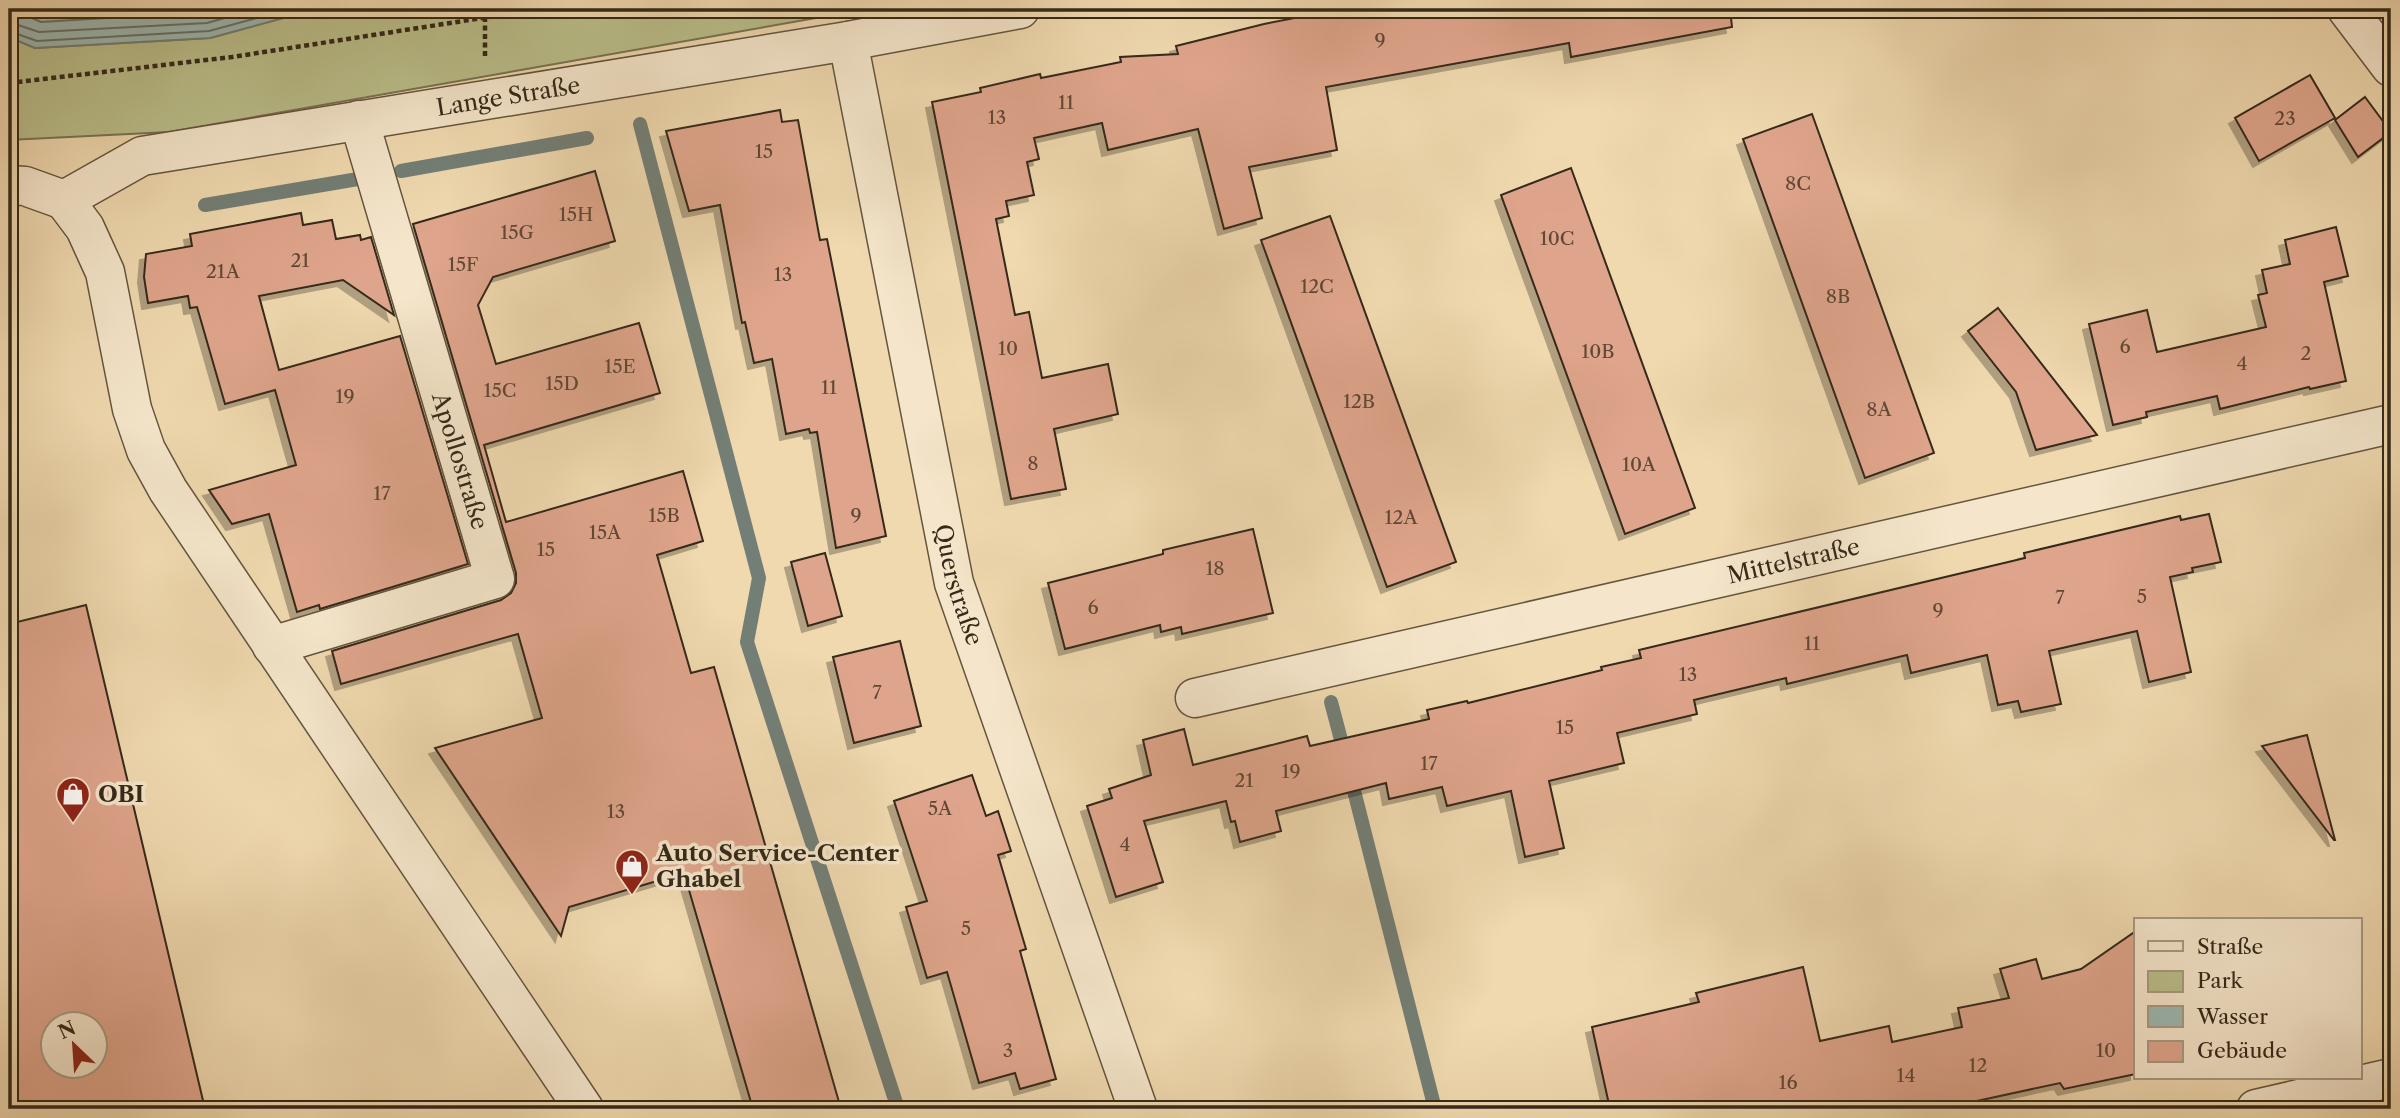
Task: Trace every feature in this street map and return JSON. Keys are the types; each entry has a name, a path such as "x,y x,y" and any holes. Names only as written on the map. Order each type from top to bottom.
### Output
{"street":[{"name":"Lange Straße","path":"64,200 142,156 848,41 1020,9"},
{"path":"2347,9 2391,67"},
{"name":"Querstraße","path":"848,41 954,583 1138,1109"},
{"name":"Apollostraße","path":"272,646 495,579 359,120"},
{"path":"9,185 25,186 64,200 85,228 105,272 132,409 146,450 167,491 584,1109"},
{"name":"Mittelstraße","path":"1195,698 2391,424"},
{"path":"2256,1109 2391,1078"}],"path":[{"path":"9,83 232,57 540,9"}],"green space":[{"path":"316,9 867,9 169,132 9,140 9,37 35,48 210,38"}],"water":[{"path":"9,9 316,9 210,38 35,48 9,37"}],"building":[{"path":"1341,9 1730,9 1732,27 1571,57 1569,43 1326,87 1337,150 1249,167 1262,218 1224,229 1198,129 1108,150 1102,123 1034,138 1039,159 1027,162 1034,195 1006,201 1009,216 996,219 1015,315 1029,312 1042,378 1108,364 1118,414 1054,429 1066,489 1011,499 932,102 981,92 980,88 1040,74 1041,78 1121,62 1120,57 1178,54 1176,46 1264,24"},
{"path":"2310,75 2335,118 2259,161 2235,118"},
{"path":"2365,97 2391,132 2358,157 2335,120"},
{"path":"780,110 782,122 798,120 820,240 827,239 886,536 836,548 817,432 810,433 809,429 786,434 772,359 754,363 745,322 742,323 720,205 689,211 666,131"},
{"path":"1812,114 1934,453 1865,478 1743,139"},
{"path":"1571,168 1695,508 1625,534 1501,195"},
{"path":"595,171 615,241 493,277 478,305 496,364 639,323 660,393 484,445 506,522 683,471 703,541 657,555 691,673 714,667 841,1109 753,1109 684,873 569,907 561,936 435,748 542,718 518,634 341,684 332,651 501,600 511,593 516,583 516,573 413,224"},
{"path":"301,213 303,225 332,220 336,239 360,235 361,240 371,237 394,315 343,280 259,296 279,370 400,336 468,564 320,609 319,605 297,612 269,514 232,524 209,490 296,465 275,390 225,404 197,307 190,308 188,296 148,303 144,277 146,254 192,246 190,234"},
{"path":"1330,216 1456,562 1387,587 1261,240"},
{"path":"2336,227 2348,276 2324,282 2346,381 2310,389 2309,387 2220,409 2217,396 2146,412 2147,417 2113,425 2089,324 2147,310 2157,352 2266,327 2258,295 2267,293 2262,270 2290,264 2285,240"},
{"path":"1998,308 2097,435 2036,450 2016,392 1968,331"},
{"path":"2209,514 2221,562 2192,568 2193,572 2170,577 2191,672 2149,682 2137,631 2049,651 2061,704 2021,712 2018,701 1998,705 1987,655 1911,673 1907,655 1787,684 1786,678 1694,700 1697,714 1617,733 1624,763 1549,781 1564,848 1525,857 1511,791 1447,806 1442,787 1389,799 1386,783 1276,811 1281,831 1240,842 1226,801 1144,821 1163,882 1116,897 1087,806 1112,798 1109,789 1151,775 1143,740 1184,729 1193,765 1307,736 1310,746 1429,719 1427,710 1467,701 1468,703 1602,670 1601,667 1641,658 1639,650 2025,558 2024,553 2180,516 2181,520"},
{"path":"1253,529 1273,613 1182,634 1181,627 1161,632 1160,625 1065,649 1048,583 1163,554 1163,550"},
{"path":"825,553 842,616 808,626 791,562"},
{"name":"OBI","path":"86,605 205,1109 9,1109 9,624"},
{"path":"900,641 921,726 854,743 833,657"},
{"path":"2307,735 2335,840 2262,746"},
{"path":"972,775 986,816 998,811 1011,851 998,855 1026,949 1020,951 1056,1079 1020,1089 1015,1073 979,1083 947,972 927,978 906,907 927,901 894,801"},
{"path":"2134,932 2134,1074 2064,1089 2060,1083 1940,1109 1610,1109 1592,1027 1699,1002 1696,993 1803,967 1820,1041 1889,1026 1892,1042 1962,1027 1958,1008 2009,998 2000,969 2036,959 2042,979 2081,969"}],"waterway":[{"path":"640,124 759,578 747,642 898,1109"},
{"path":"401,171 587,138"},
{"path":"205,205 358,179"},
{"path":"1331,702 1345,755"},
{"path":"1350,775 1435,1109"}],"place":[{"name":"OBI","path":"73,824"},
{"name":"Auto Service-Center Ghabel","path":"632,896"}]}
